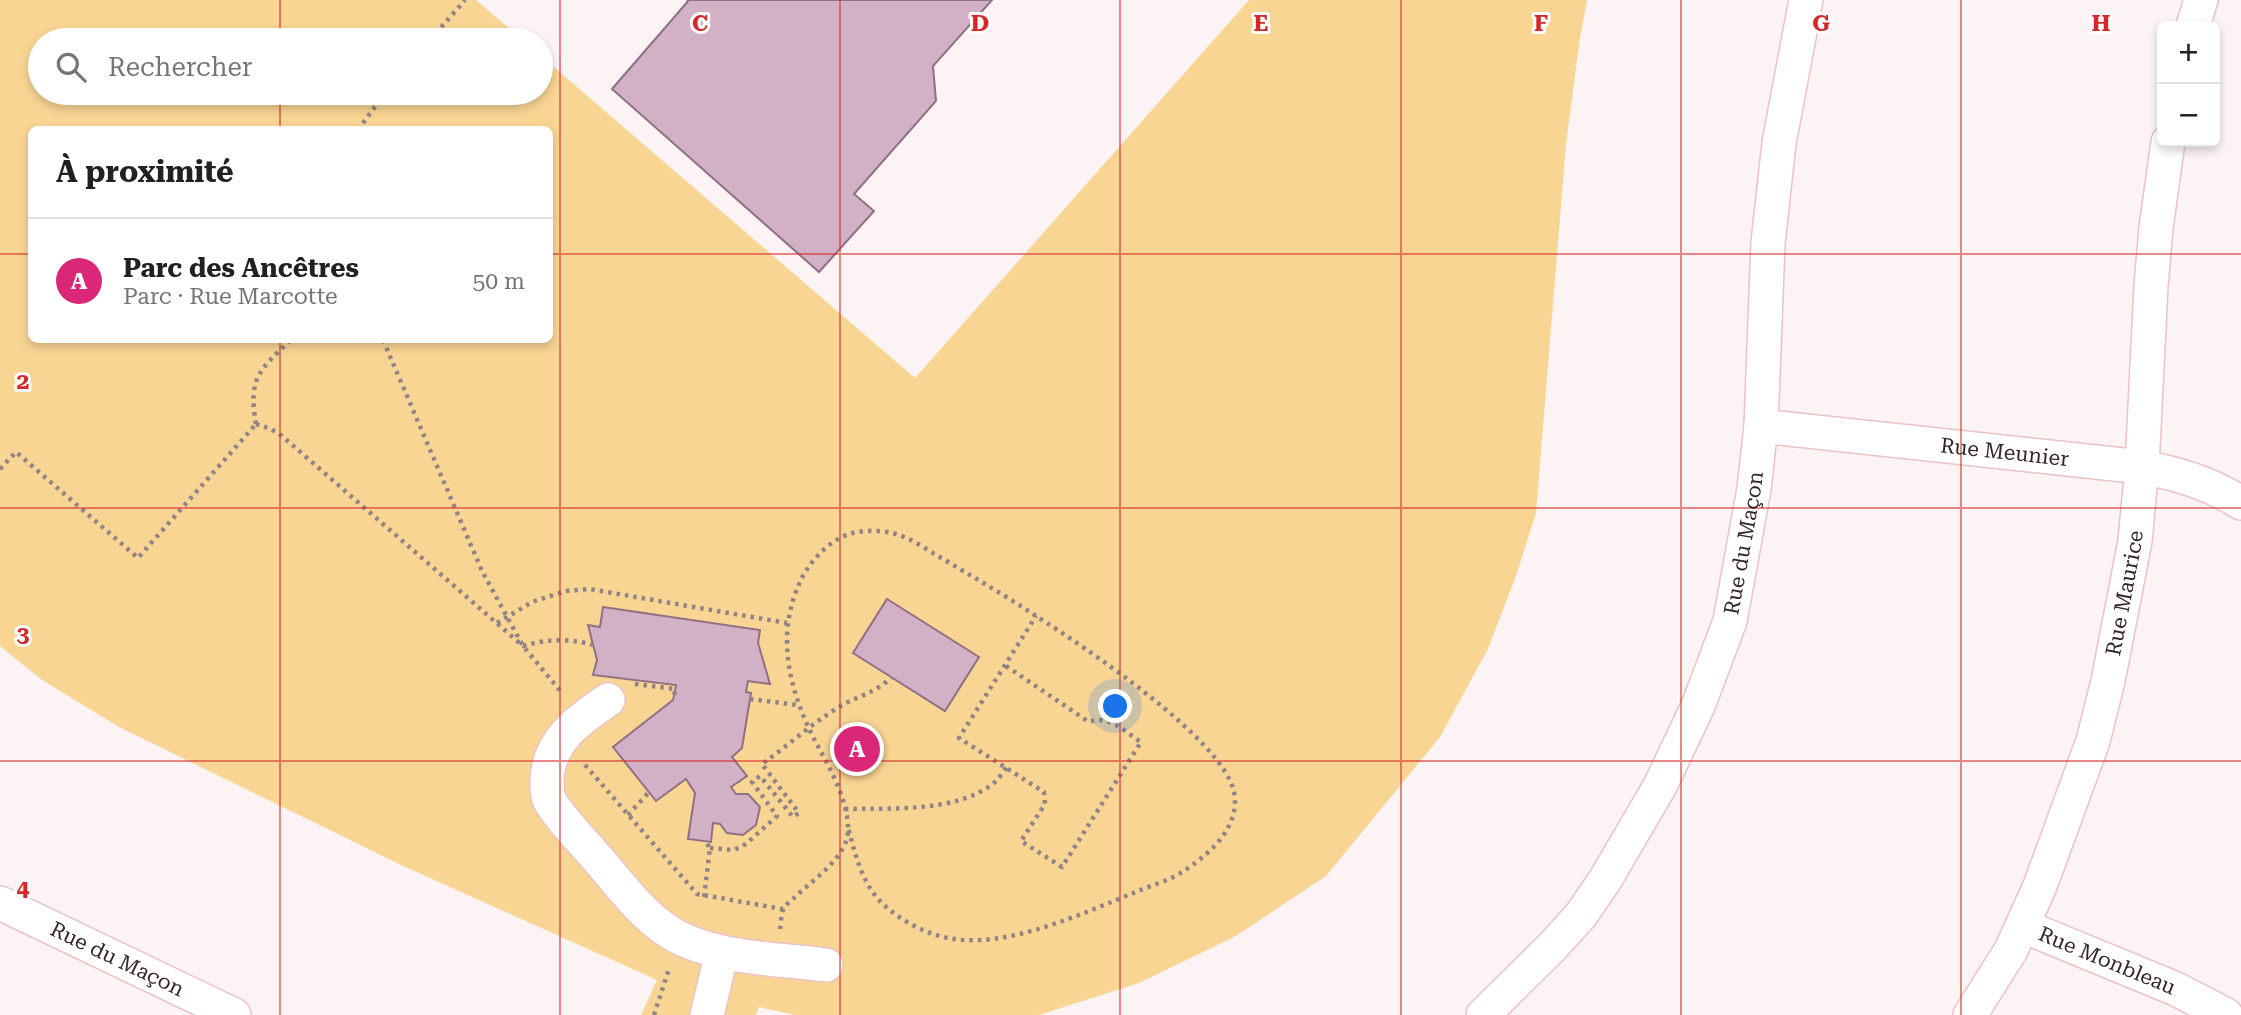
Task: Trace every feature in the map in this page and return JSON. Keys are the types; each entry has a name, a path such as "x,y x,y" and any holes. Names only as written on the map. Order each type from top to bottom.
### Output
{"street":[{"name":"Rue du Maçon","path":"1483,1015 1520,981 1581,915 1630,839 1671,763 1716,663 1730,621 1748,524 1761,426 1765,292 1774,189 1788,85 1806,0"},
{"path":"2195,21 2201,0"},
{"name":"Rue Maurice","path":"1970,1015 2023,926 2069,808 2096,729 2108,681 2135,541 2142,467 2151,286 2167,147"},
{"name":"Rue Meunier","path":"1761,426 2142,467 2184,475 2241,503"},
{"path":"619,694 570,728 555,748 549,762 547,778 550,801 632,900 658,925 683,940 722,953 826,965"},
{"name":"Rue du Maçon","path":"0,903 234,1015"},
{"name":"Rue Monbleau","path":"2023,926 2176,989 2226,1015"},
{"path":"707,1015 722,953"}],"path":[{"path":"440,28 465,0"},
{"path":"361,126 376,105"},
{"path":"256,424 252,401 253,386 264,365 288,343"},
{"path":"384,343 482,571 523,646"},
{"path":"0,469 16,452 138,558 256,424"},
{"path":"256,424 282,436 497,623 523,646 565,696"},
{"path":"870,531 891,533 913,542 1076,642 1175,716 1227,773 1234,791 1235,808 1231,824 1224,836 1205,855 1180,874 1083,914 1028,933 988,939 950,939 907,922 878,899 860,871 845,809 833,774 799,705 787,659 787,623 793,597 808,565 825,548 847,535 870,531"},
{"path":"497,623 532,602 566,591 589,589 787,623"},
{"path":"1006,666 1089,722 1099,718 1106,720 1141,742 1062,867 1021,841 1046,805 1044,792 1007,766 959,738 1036,616"},
{"path":"523,646 541,641 581,641 593,645"},
{"path":"710,848 734,850 746,844 777,816 752,782 760,776 793,817 799,813 762,764 849,702 877,690 892,677"},
{"path":"619,694 637,683 675,689 674,696"},
{"path":"750,699 799,705"},
{"path":"582,762 697,894 704,897 783,909 838,856 847,839 848,827"},
{"path":"845,809 930,806 971,796 996,781 1007,766"},
{"path":"628,815 649,792"},
{"path":"704,897 710,848 706,842"},
{"path":"654,1015 674,957"}],"shaded area":[{"path":"0,0 476,0 509,28 28,28 28,105 553,105 553,66 915,378 1249,0 1587,0 1566,144 1536,513 1516,576 1488,649 1440,737 1326,876 1236,936 1139,983 1039,1015 795,1015 759,1007 756,1015 641,1015 657,980 401,865 119,727 42,680 0,646"}],"building":[{"path":"689,0 992,0 933,66 936,101 854,194 874,211 819,272 612,89"},
{"path":"887,599 979,657 945,711 853,653"},
{"path":"603,607 760,630 758,643 770,684 748,681 746,692 751,693 742,748 732,757 747,776 731,787 736,794 748,794 760,807 756,825 743,835 727,833 720,824 713,823 711,842 688,839 695,793 686,779 656,801 613,747 673,700 676,685 593,675 597,660 588,625 600,627"}],"place":[{"name":"Parc des Ancêtres","path":"857,749"}]}
